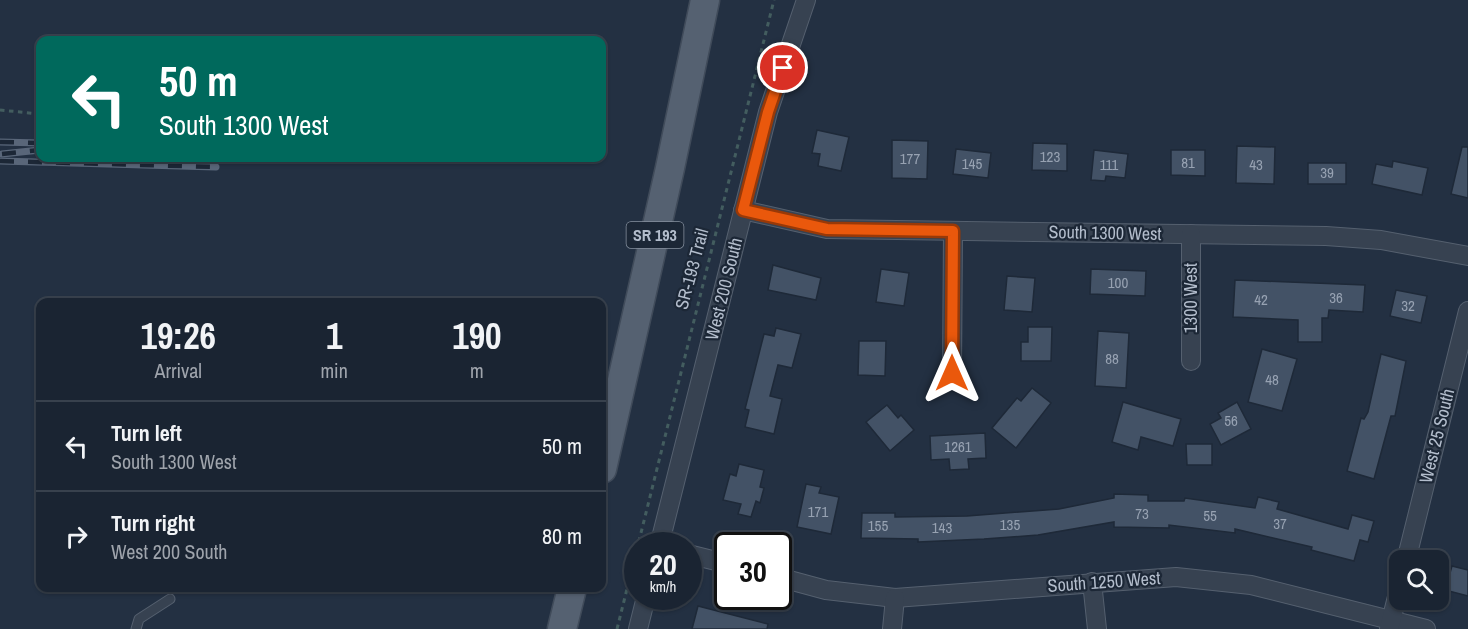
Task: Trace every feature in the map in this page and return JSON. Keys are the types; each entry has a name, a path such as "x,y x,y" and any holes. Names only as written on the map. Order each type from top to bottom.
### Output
{"main road":[{"name":"SR 193","path":"606,451 670,168 705,0"},
{"path":"562,629 571,592"}],"street":[{"name":"West 200 South","path":"663,532 768,112 806,0"},
{"name":"South 1300 West","path":"743,210 827,229 1191,234 1381,240 1468,256"},
{"path":"952,373 953,231"},
{"name":"1300 West","path":"1191,234 1191,361"},
{"name":"West 25 South","path":"1409,550 1468,310"},
{"name":"South 1250 West","path":"792,582 826,590 895,598 1176,577 1251,585 1390,625 1426,629"},
{"path":"1092,582 1097,629"},
{"path":"892,629 895,598"},
{"path":"638,629 643,610"},
{"path":"1390,625 1394,610"}],"lane":[{"path":"136,629 139,620 170,599"}],"path":[{"name":"SR-193 Trail","path":"617,629 774,0"},
{"path":"0,110 36,114"}],"building":[{"path":"817,130 849,137 841,171 818,166 820,154 812,153"},
{"path":"892,140 928,141 927,179 892,178"},
{"path":"1033,143 1067,144 1067,171 1032,170"},
{"path":"1237,146 1275,147 1274,184 1236,183"},
{"path":"1462,147 1468,147 1468,198 1451,194"},
{"path":"956,149 991,153 988,178 953,174"},
{"path":"1094,150 1128,154 1125,178 1106,176 1105,181 1091,180"},
{"path":"1171,150 1205,150 1205,176 1171,175"},
{"path":"1393,161 1428,168 1422,195 1372,184 1376,164 1392,167"},
{"path":"1308,163 1346,163 1346,184 1308,184"},
{"path":"773,265 821,278 816,300 768,290"},
{"path":"881,269 909,273 904,306 876,302"},
{"path":"1091,269 1146,271 1145,296 1090,294"},
{"path":"1007,276 1035,278 1032,312 1004,310"},
{"path":"1235,280 1365,285 1363,312 1329,310 1328,318 1322,318 1322,342 1298,342 1298,320 1233,317"},
{"path":"1396,290 1427,296 1421,323 1390,316"},
{"path":"1028,327 1052,327 1051,361 1021,361 1021,342 1028,342"},
{"path":"776,328 801,334 792,368 778,365 770,396 782,399 774,434 745,427 749,410 745,409 764,334 774,336"},
{"path":"1098,331 1129,333 1126,388 1095,386"},
{"path":"859,341 886,341 885,376 858,375"},
{"path":"1262,349 1297,359 1282,411 1248,402"},
{"path":"1381,354 1406,361 1395,416 1391,416 1374,479 1347,471 1361,418 1364,419 1368,412"},
{"path":"1032,388 1051,403 1016,448 992,428 1017,398 1021,401"},
{"path":"1123,402 1181,419 1173,446 1141,437 1138,450 1112,442"},
{"path":"1237,402 1251,429 1221,445 1210,424 1221,418 1218,413"},
{"path":"887,405 898,418 901,415 914,430 890,451 866,422"},
{"path":"985,433 986,458 968,459 969,469 950,470 949,459 931,460 930,436"},
{"path":"1186,444 1212,444 1212,465 1187,465"},
{"path":"739,464 764,470 760,487 764,488 760,503 756,501 751,517 738,514 741,504 723,500 730,474 736,476"},
{"path":"806,484 821,487 819,493 839,497 831,534 797,527"},
{"path":"1114,494 1148,495 1148,501 1184,501 1185,498 1255,508 1258,497 1279,502 1277,509 1348,529 1352,515 1374,521 1368,542 1360,540 1354,561 1311,550 1312,547 1235,529 1235,533 1169,525 1169,528 1114,527 1114,522 1038,535 984,539 918,542 918,539 861,538 862,513 895,513 895,517 967,516 1059,509 1114,498"},
{"path":"1452,566 1468,570 1468,596 1449,591"},
{"path":"702,607 768,624 767,629 692,629 697,610 702,610"}],"railway":[{"path":"0,142 36,143"},
{"path":"2,154 36,150"},
{"path":"0,161 216,167"}],"route":[{"path":"783,68 768,112 743,210 827,229 953,231 952,373"}]}
